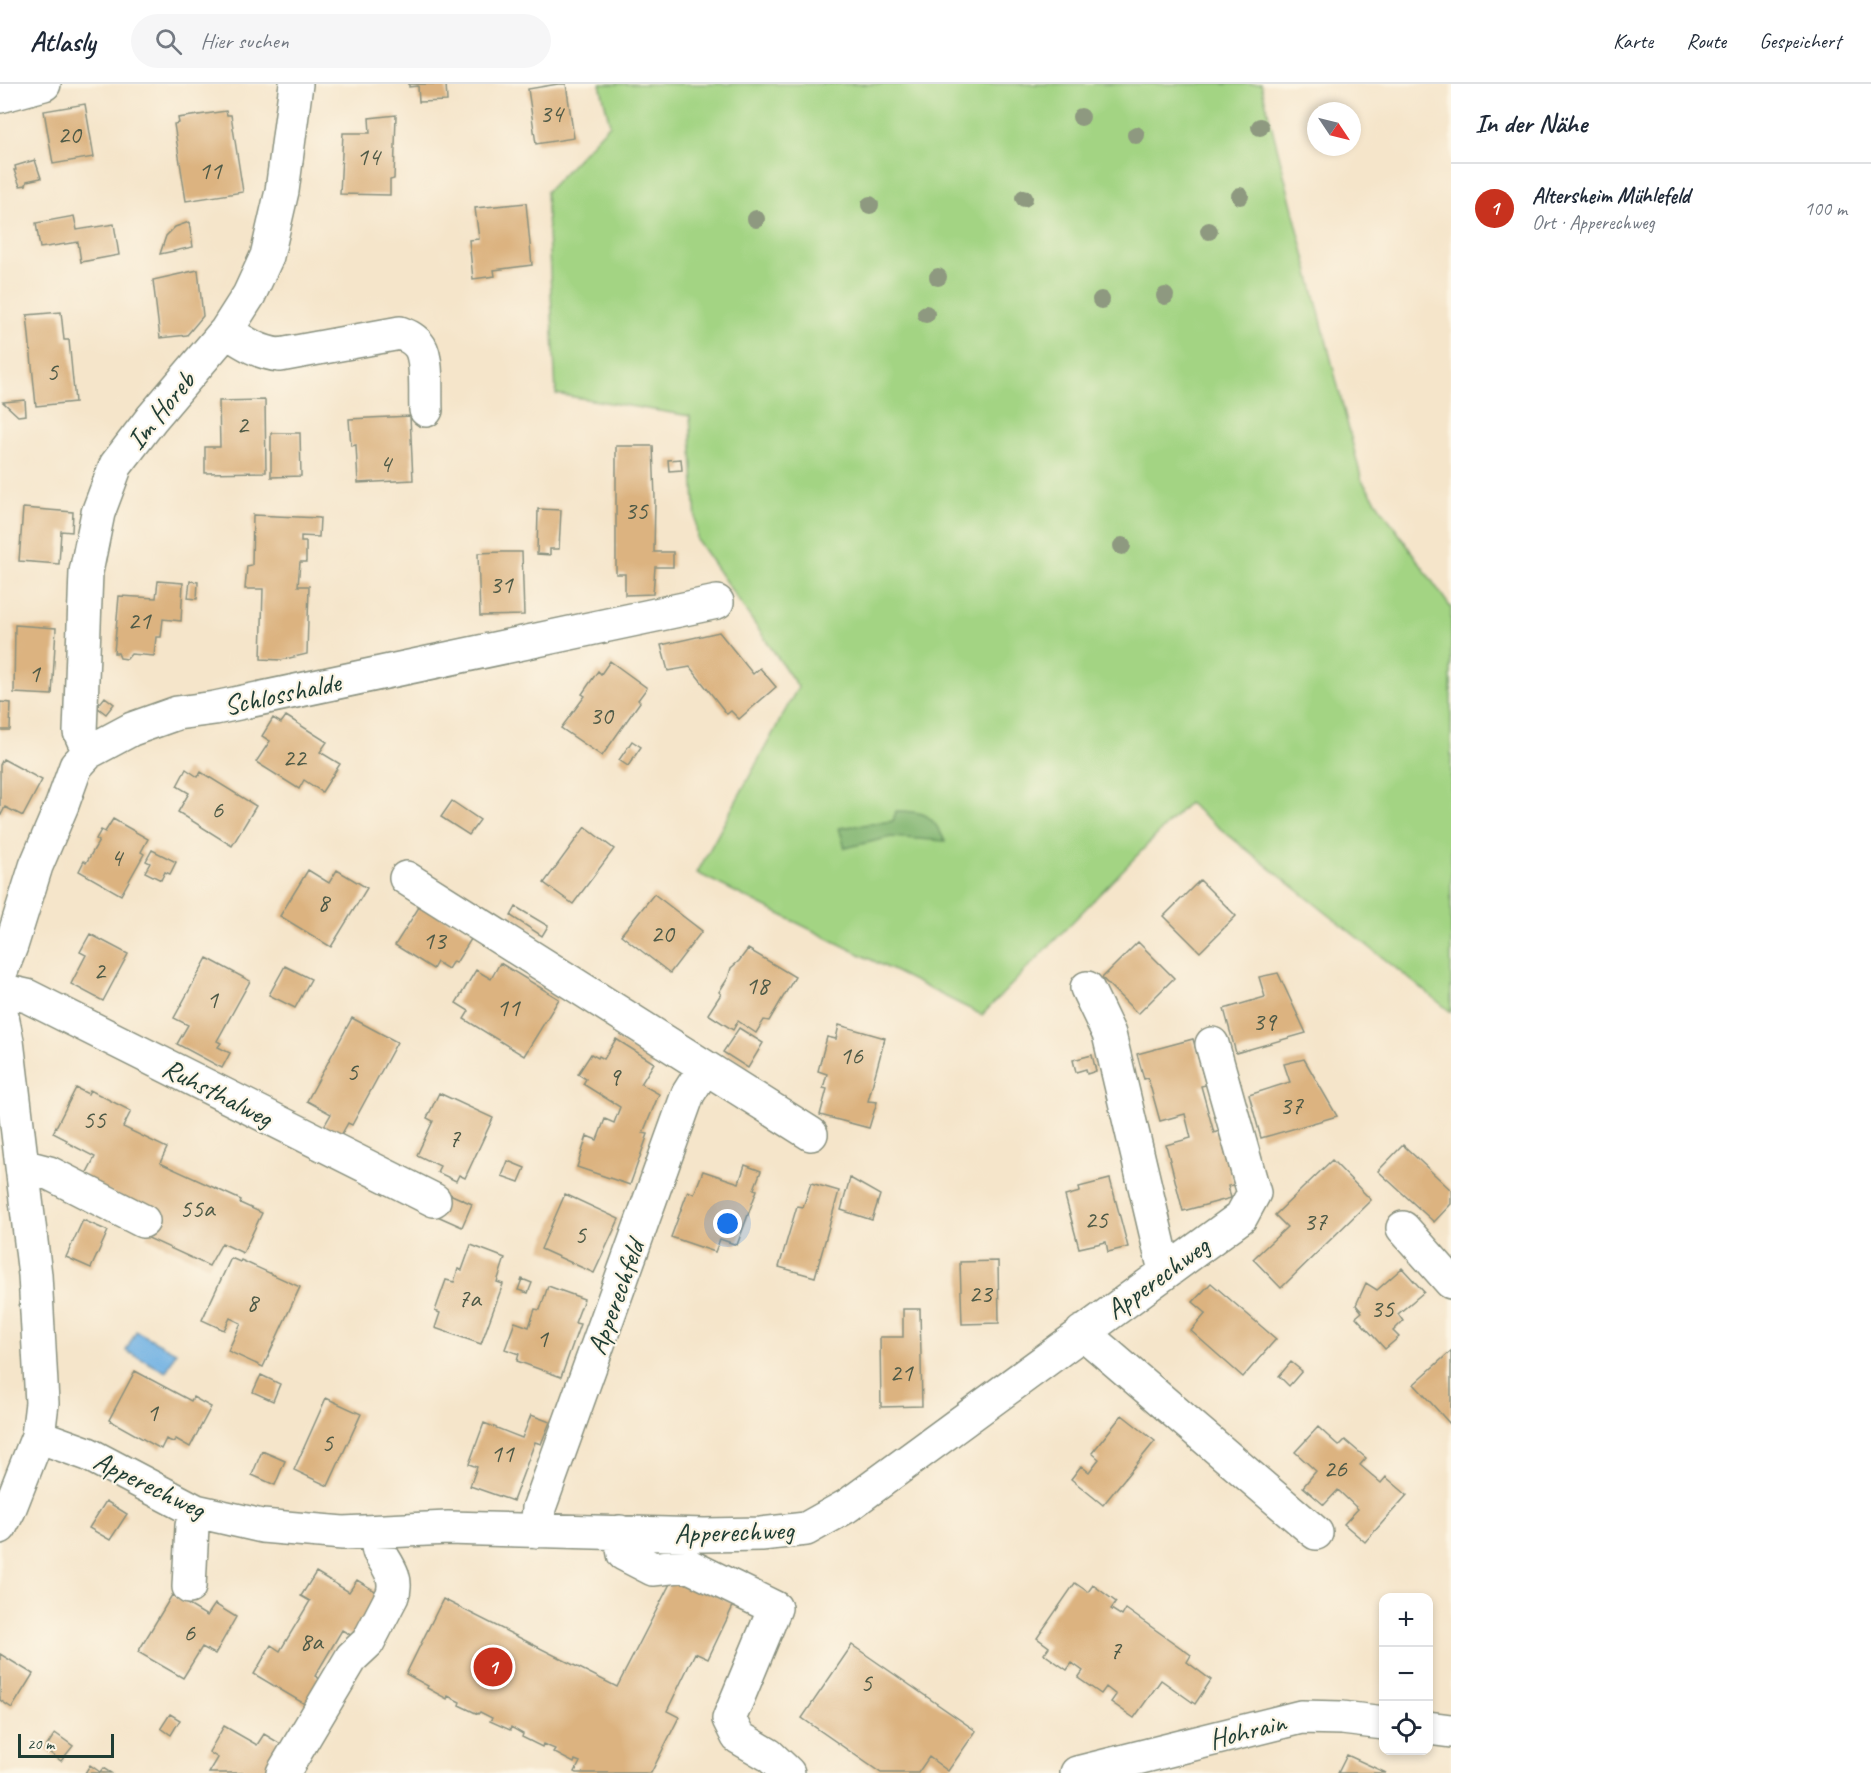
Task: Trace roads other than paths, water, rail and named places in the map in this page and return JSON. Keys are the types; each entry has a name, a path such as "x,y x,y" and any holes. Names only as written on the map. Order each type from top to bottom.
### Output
{"street":[{"path":"0,96 44,84"},
{"name":"Im Horeb","path":"89,752 80,732 86,572 98,513 116,465 225,331 249,295 267,256 282,191 296,84"},
{"path":"225,331 259,350 280,355 400,333 411,338 421,348 426,410"},
{"name":"Schlosshalde","path":"0,974 36,866 76,766 89,752 132,729 177,713 215,708 717,602"},
{"path":"406,878 811,1134"},
{"path":"1087,988 1109,1034 1164,1271"},
{"name":"Ruhsthalweg","path":"0,990 27,996 434,1200"},
{"path":"0,1007 35,1275 42,1403 38,1436 13,1501 0,1527"},
{"name":"Apperechweg","path":"38,1436 88,1454 196,1511 262,1526 343,1533 448,1528 705,1535 761,1534 806,1529 847,1506 1164,1271 1241,1217 1254,1193 1212,1044"},
{"name":"Apperechfeld","path":"537,1531 539,1508 688,1094 705,1067"},
{"path":"22,1166 49,1173 143,1221"},
{"path":"1403,1228 1451,1282"},
{"path":"1082,1332 1316,1533"},
{"path":"189,1587 192,1526 196,1511"},
{"path":"283,1773 352,1657 368,1642 392,1596 393,1578 388,1564 378,1549 377,1532"},
{"path":"621,1532 624,1554 653,1569 687,1565 776,1608 729,1719 738,1737 769,1755 788,1773"},
{"name":"Hohrain","path":"1077,1773 1300,1717 1342,1718 1379,1723"},
{"path":"1433,1729 1451,1731"}],"water":[{"path":"136,1331 176,1352 166,1372 126,1351"}],"place":[{"name":"Altersheim Mühlefeld","path":"493,1667"}]}
